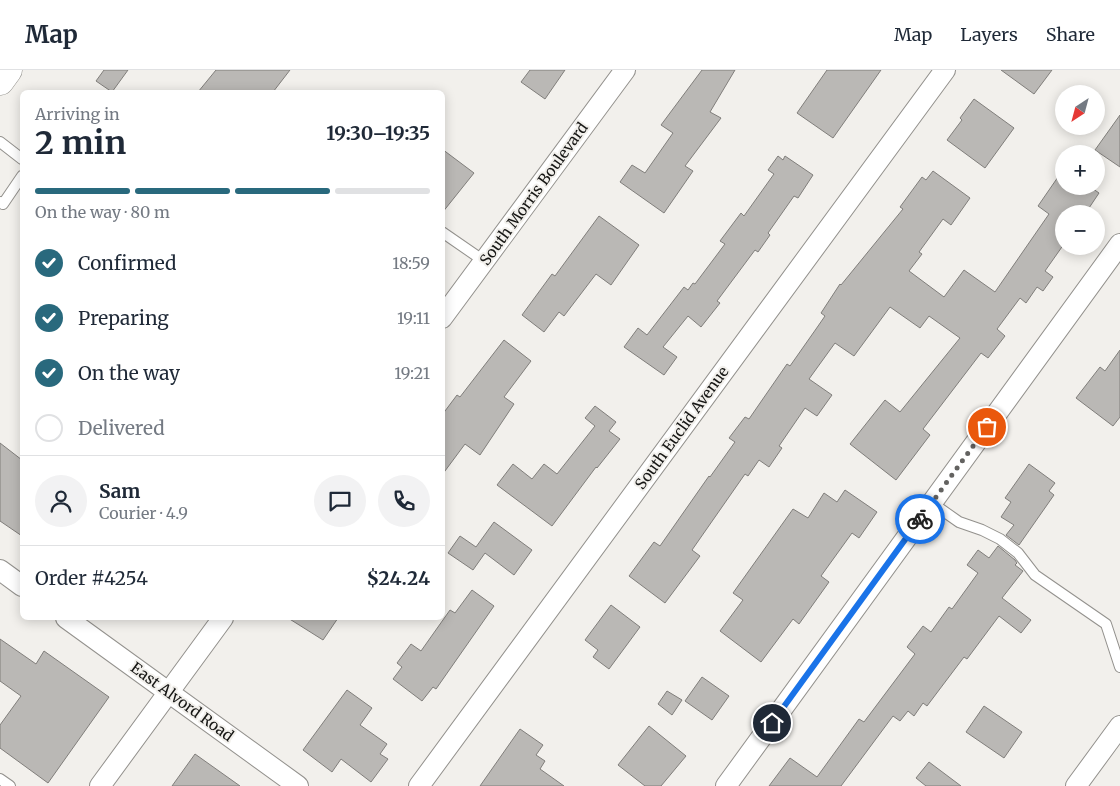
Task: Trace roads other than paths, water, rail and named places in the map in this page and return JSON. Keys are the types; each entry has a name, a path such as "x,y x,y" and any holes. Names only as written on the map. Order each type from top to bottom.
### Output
{"main road":[{"path":"0,81 8,70"}],"street":[{"name":"South Morris Boulevard","path":"445,314 624,70"},
{"name":"South Euclid Avenue","path":"419,786 945,70"},
{"path":"726,786 1120,244"},
{"path":"0,570 20,585"},
{"name":"East Alvord Road","path":"69,620 298,786"},
{"path":"100,786 222,620"},
{"path":"1076,786 1120,726"}],"lane":[{"path":"0,142 20,157"},
{"path":"0,202 3,204 19,188"},
{"path":"445,234 484,261"},
{"path":"932,503 959,522 1000,539 1018,553 1035,575 1106,624 1120,667"},
{"path":"0,779 10,786"}]}
